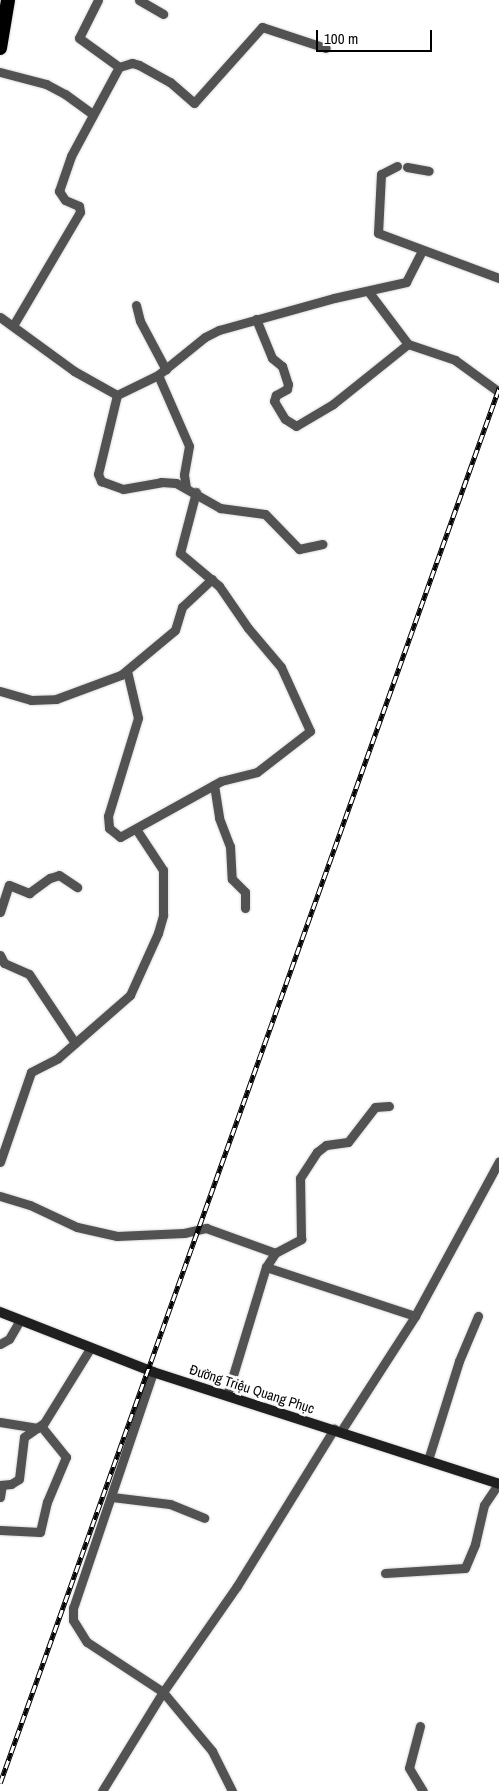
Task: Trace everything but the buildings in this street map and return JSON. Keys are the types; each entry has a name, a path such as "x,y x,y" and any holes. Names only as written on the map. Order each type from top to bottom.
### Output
{"highway":[{"path":"1,39 8,0"}],"main road":[{"name":"Đường Triệu Quang Phục","path":"0,1312 153,1372 338,1430 498,1484"}],"street":[{"path":"98,0 79,38 119,67"},
{"path":"139,0 163,14"},
{"path":"14,324 80,212 79,206 64,200 59,191 71,156 119,67 132,63 139,65 170,82 194,103 262,27 326,48"},
{"path":"0,72 46,84 65,94 93,114"},
{"path":"397,166 381,174 377,230 381,235 499,278"},
{"path":"407,167 429,171"},
{"path":"117,395 162,372 212,333 406,282 422,250"},
{"path":"368,292 408,344 455,360 499,392"},
{"path":"136,305 140,321 162,372 189,446 184,475 186,487"},
{"path":"0,317 14,324 74,371 117,395"},
{"path":"256,320 272,358 282,366 288,384 287,389 274,397 274,401 285,419 296,426 333,404 408,344"},
{"path":"117,395 98,478 123,489 161,482 186,487 220,508 265,514 299,549 322,544"},
{"path":"127,671 138,718 121,764 107,823 114,834 120,836 136,829 151,818 214,785 257,772 308,734 310,726 282,667 212,579 180,553 196,492"},
{"path":"0,691 31,700 56,699 127,671 175,630 182,607 212,579"},
{"path":"214,785 219,818 230,846 232,879 245,892 245,908"},
{"path":"0,1162 31,1072 53,1062 133,990 161,924 163,870 136,829"},
{"path":"0,912 9,886 29,893 50,878 59,875 76,887"},
{"path":"0,955 4,963 29,974 75,1043"},
{"path":"227,1395 266,1267 275,1253 301,1239 300,1178 317,1152 326,1145 348,1142 375,1107 388,1106"},
{"path":"102,1791 163,1692 237,1586 338,1430 415,1316 499,1161"},
{"path":"0,1196 30,1205 77,1227 117,1236 184,1233 206,1228 275,1253"},
{"path":"266,1267 415,1316"},
{"path":"428,1460 459,1360 478,1316"},
{"path":"0,1344 9,1339 20,1320"},
{"path":"0,1497 1,1485 18,1479 22,1442 39,1427 92,1347"},
{"path":"153,1372 73,1608 73,1620 87,1642 163,1692 212,1751 232,1791"},
{"path":"0,1422 39,1427 66,1457 47,1502 40,1532 0,1530"},
{"path":"385,1573 464,1568 475,1544 484,1505 498,1484"},
{"path":"112,1497 170,1504 204,1518"},
{"path":"420,1726 409,1768 423,1791"}],"railway":[{"path":"0,1783 499,388"}]}
